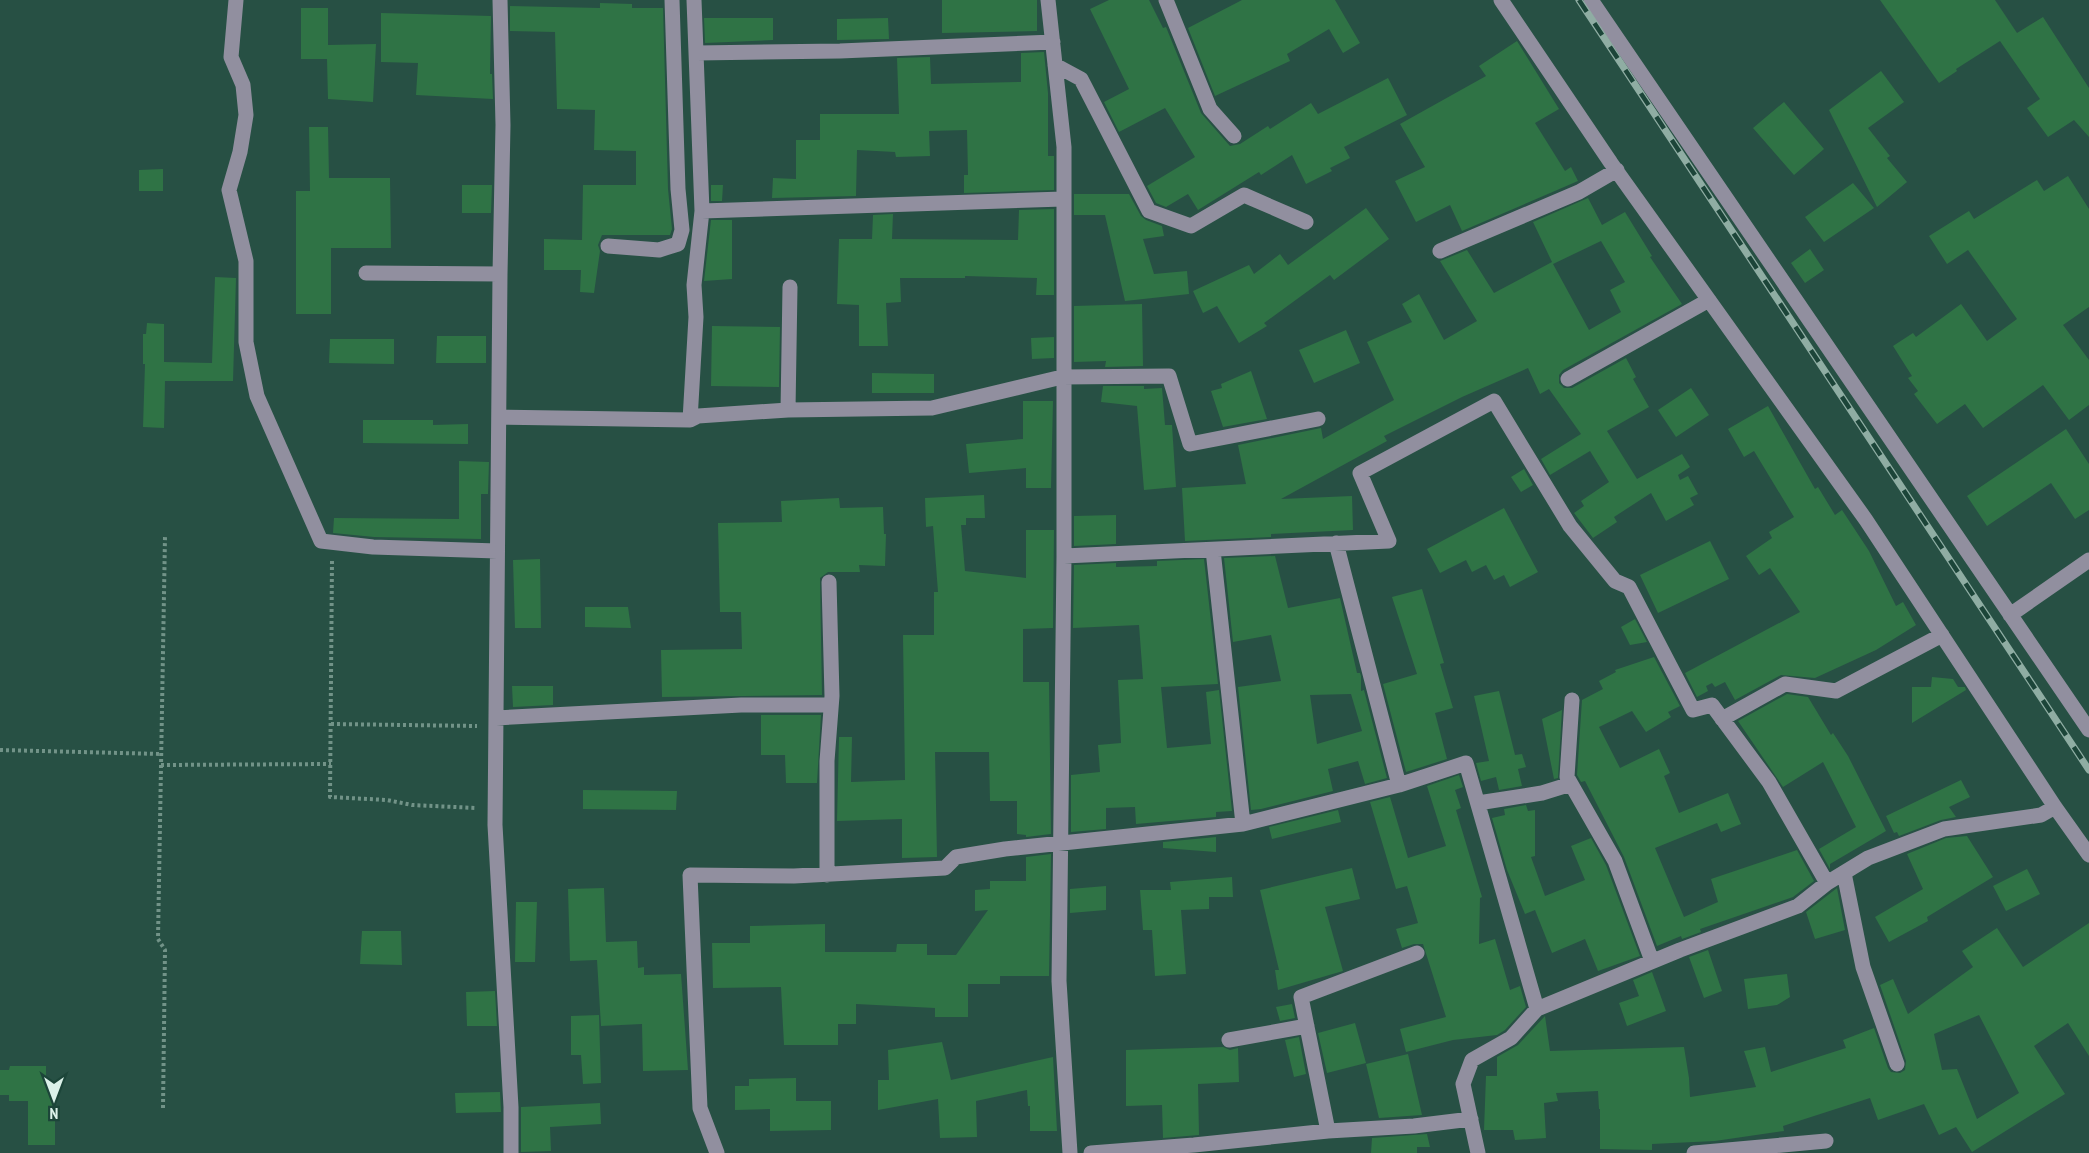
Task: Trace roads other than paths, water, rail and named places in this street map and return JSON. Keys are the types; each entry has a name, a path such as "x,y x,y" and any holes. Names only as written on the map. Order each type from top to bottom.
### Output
{"street":[{"path":"236,0 231,57 243,85 246,115 240,152 229,190 246,261 246,342 257,396 321,541 373,547 497,551"},
{"path":"500,0 503,125 495,809 511,1107 511,1153"},
{"path":"608,246 659,250 678,244 682,230 678,189 672,0"},
{"path":"690,420 696,317 694,285 702,212 694,0"},
{"path":"1048,0 1064,147 1062,377 1064,556 1059,981 1070,1153"},
{"path":"1166,0 1210,109 1234,136"},
{"path":"1501,0 1617,170 1866,520 2089,855"},
{"path":"1591,0 2089,730"},
{"path":"697,53 840,51 1053,42"},
{"path":"1055,65 1081,79 1149,211 1191,226 1244,195 1306,222"},
{"path":"1440,250 1579,192 1617,170"},
{"path":"702,212 1063,199"},
{"path":"366,273 500,274"},
{"path":"788,410 790,287"},
{"path":"1568,379 1709,300"},
{"path":"499,417 690,420 698,416 788,410 932,408 1062,377 1169,376 1190,444 1318,419"},
{"path":"1064,556 1389,541 1360,473 1494,401 1570,526 1615,581 1629,587 1693,710 1712,705 1769,782 1827,884"},
{"path":"1336,543 1399,785"},
{"path":"1213,550 1243,824"},
{"path":"2010,615 2089,560"},
{"path":"827,875 827,761 831,705 829,582"},
{"path":"1722,719 1785,684 1836,691 1942,635"},
{"path":"1572,700 1567,777 1615,861 1652,961"},
{"path":"496,722 741,705 831,705"},
{"path":"717,1153 700,1108 690,875 794,876 945,868 956,857 1061,843 1243,824 1399,785 1466,763 1536,1009"},
{"path":"1478,803 1542,793 1571,784"},
{"path":"1478,1153 1463,1084 1473,1060 1511,1038 1536,1009 1652,961 1798,906 1868,858 1944,829 2041,815 2055,807"},
{"path":"1844,873 1863,967 1897,1064"},
{"path":"1328,1131 1301,997 1417,953"},
{"path":"1229,1040 1307,1026"},
{"path":"1091,1153 1328,1131 1414,1126 1471,1119"},
{"path":"1694,1153 1826,1141"}],"railway":[{"path":"1579,0 2089,770"}]}
